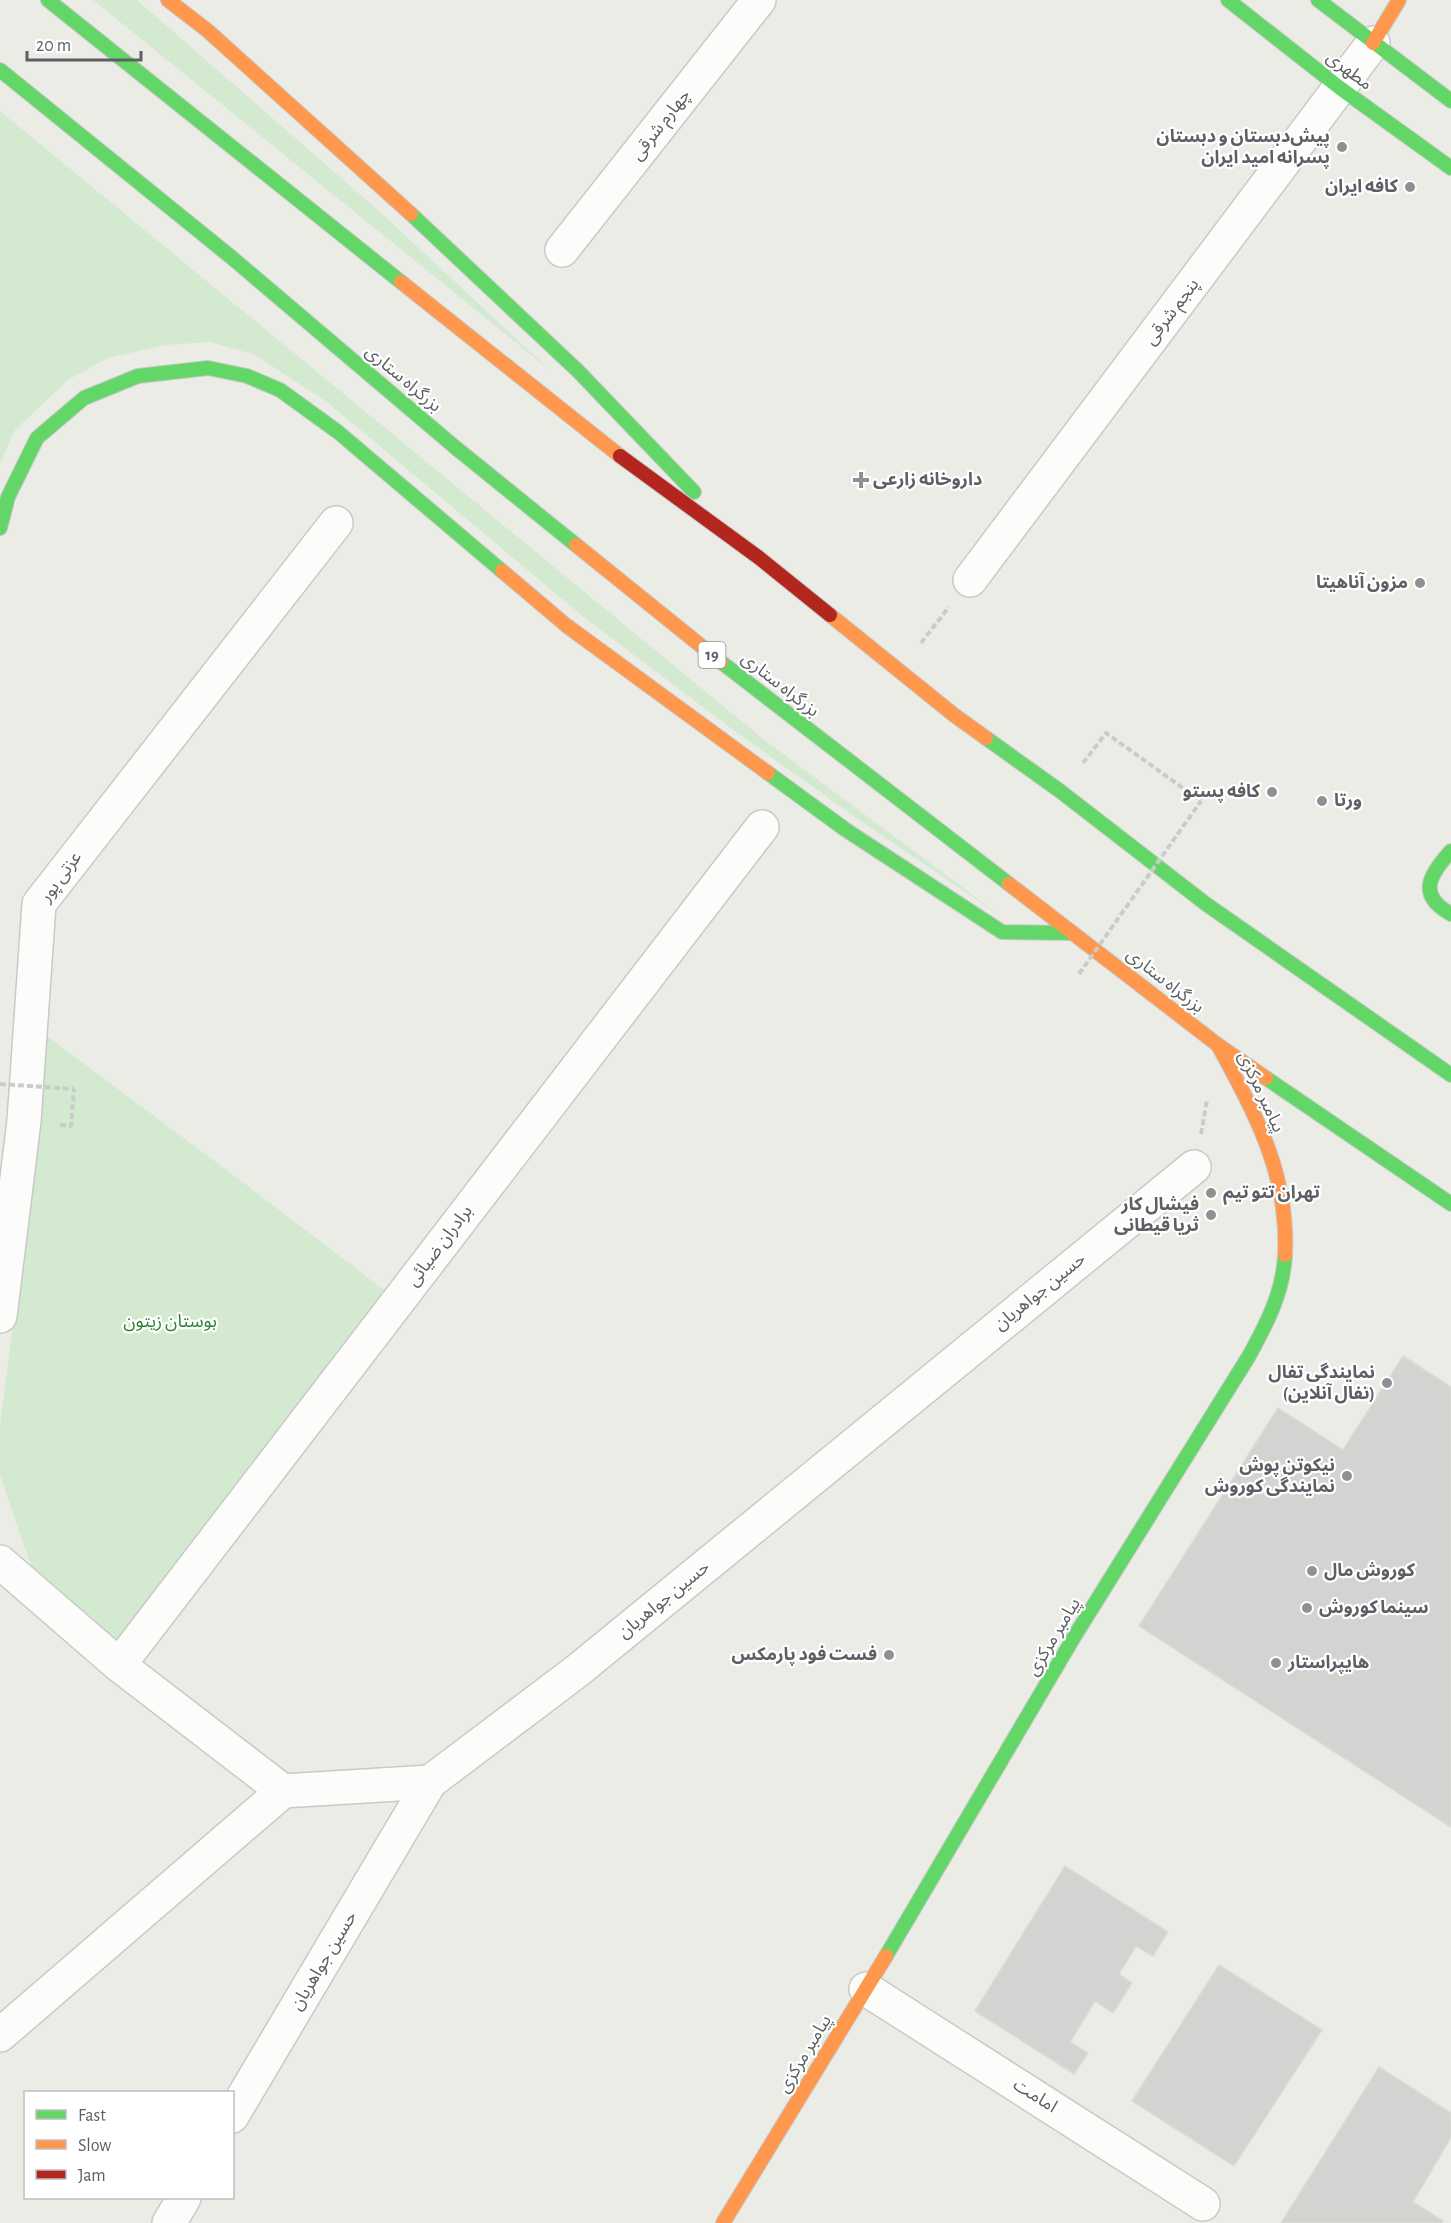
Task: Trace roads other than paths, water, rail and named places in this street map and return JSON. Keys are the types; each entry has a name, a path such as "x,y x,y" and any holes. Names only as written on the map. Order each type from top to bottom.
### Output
{"main road":[{"path":"48,0 604,444 758,557 954,715 1060,791 1206,903 1451,1075"},
{"path":"168,0 208,31 416,218 578,371 758,557"},
{"path":"184,0 208,31"},
{"name":"مطهری","path":"1228,0 1340,88 1451,168"},
{"name":"مطهری","path":"1318,0 1451,101"},
{"path":"1373,43 1400,0"},
{"name":"بزرگراه ستاری","path":"0,70 231,257 456,448 748,684 1218,1045 1439,1196"},
{"path":"0,528 8,497 37,438 84,398 138,376 208,368 248,376 280,390 338,432 567,626 846,830 1002,932 1071,933"},
{"path":"1451,851 1432,874 1429,885 1431,896 1436,904 1451,914"},
{"name":"پیامبر مرکزی","path":"723,2223 866,1989 1074,1637 1249,1356 1274,1309 1285,1262 1286,1225 1262,1130 1218,1045"}],"street":[{"name":"چهارم شرقی","path":"562,250 759,0"},
{"name":"پنجم شرقی","path":"970,580 1373,43"},
{"name":"عزتی پور","path":"0,1316 24,1121 39,904 336,523"},
{"name":"برادران ضیائی","path":"119,1665 762,827"},
{"name":"حسین جواهریان","path":"234,2113 430,1782 577,1671 1194,1167"},
{"path":"1439,1196 1451,1218"},
{"path":"0,1562 119,1665 283,1791"},
{"path":"0,2034 283,1791 430,1782"},
{"name":"امامت","path":"866,1989 1203,2204"},
{"path":"169,2223 183,2199"}],"place":[{"name":"پیش‌دبستان و دبستان پسرانه امید ایران","path":"1342,147"},
{"name":"کافه ایران","path":"1410,187"},
{"name":"داروخانه زارعی","path":"861,480"},
{"name":"مزون آناهیتا","path":"1420,583"},
{"name":"کافه پستو","path":"1272,792"},
{"name":"ورتا","path":"1322,801"},
{"name":"تهران تتو تیم","path":"1211,1193"},
{"name":"فیشال کار ثریا قیطانی","path":"1211,1215"},
{"name":"نمایندگی تفال (تفال آنلاین)","path":"1387,1383"},
{"name":"نیکوتن پوش نمایندگی کوروش","path":"1347,1476"},
{"name":"کوروش مال","path":"1312,1571"},
{"name":"سینما کوروش","path":"1307,1608"},
{"name":"فست فود پارمکس","path":"889,1655"},
{"name":"هایپراستار","path":"1276,1663"}],"park label":[{"name":"بوستان زیتون","path":"170,1322"}]}
